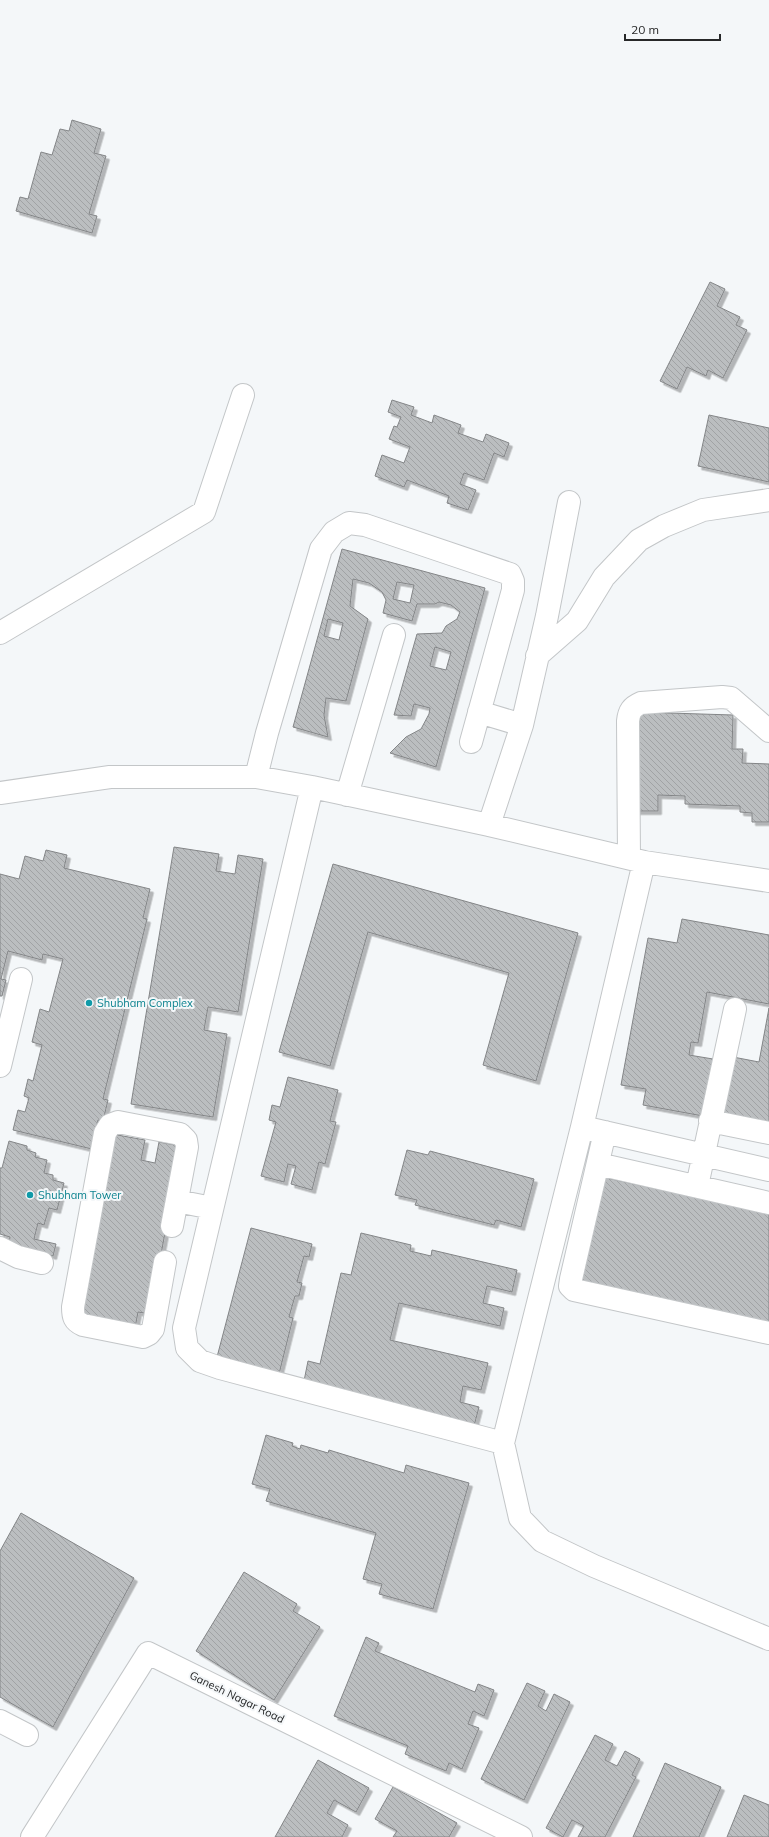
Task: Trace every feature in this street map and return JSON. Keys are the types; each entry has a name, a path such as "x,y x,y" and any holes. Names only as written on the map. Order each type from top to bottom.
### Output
{"street":[{"path":"0,633 204,512 243,395"},
{"path":"537,656 577,621 604,577 639,540 664,526 704,510 769,500"},
{"path":"489,826 522,725 569,502"},
{"path":"256,777 267,733 321,549 334,532 349,523 365,525 510,574 513,581 513,590 471,742"},
{"path":"347,795 394,635"},
{"path":"769,731 731,698 722,697 642,703 633,707 629,713 628,721 637,860 582,1127 503,1443 520,1518 542,1541 594,1566 769,1639"},
{"path":"479,712 522,725"},
{"path":"0,793 110,777 256,777 312,787 637,860 769,881"},
{"path":"312,787 184,1328 187,1348 200,1361 220,1368 503,1443"},
{"path":"0,1066 21,979"},
{"path":"697,1186 735,1008"},
{"path":"710,1121 769,1134"},
{"path":"165,1262 154,1321 149,1334 143,1336 84,1325 77,1323 73,1318 73,1307 105,1133 110,1125 118,1122 180,1134 186,1140 187,1147 172,1226"},
{"path":"582,1127 769,1170"},
{"path":"605,1132 570,1286 574,1290 769,1333"},
{"path":"598,1164 769,1203"},
{"path":"177,1201 212,1208"},
{"path":"0,1248 18,1257 42,1263"},
{"path":"154,1321 184,1328"},
{"name":"Ganesh Nagar Road","path":"32,1837 148,1653 521,1837"},
{"path":"0,1721 27,1735"}],"building":[{"path":"72,120 101,129 94,153 106,156 89,214 97,216 92,233 16,211 20,197 28,199 41,152 52,155 60,129 69,131"},
{"path":"710,282 725,289 717,306 740,317 736,325 747,330 723,378 708,370 706,376 687,367 677,389 660,381"},
{"path":"392,400 414,407 411,415 432,423 434,415 461,425 458,433 483,442 486,434 509,443 504,457 494,453 484,480 464,473 460,484 476,490 468,510 447,503 449,496 407,480 404,487 375,476 382,455 404,463 410,447 389,439 394,426 397,427 401,417 388,412"},
{"path":"709,415 769,428 769,482 698,466"},
{"path":"342,549 485,588 436,767 390,753 406,737 421,729 429,714 430,708 414,704 411,716 394,715 417,634 442,633 446,626 457,619 460,612 451,605 439,602 435,604 417,604 412,621 383,613 386,600 382,592 369,583 353,579 350,606 368,619 346,701 326,698 324,715 328,737 293,727","holes":["397,582 414,585 410,603 393,599","328,619 343,623 339,640 324,636","435,647 451,652 446,670 430,666"]},
{"path":"637,712 733,715 732,749 743,749 742,763 769,764 769,822 752,822 752,813 740,812 740,806 685,804 685,796 658,795 658,811 634,811"},
{"path":"174,847 219,854 216,871 235,874 238,855 263,859 238,1012 208,1007 204,1030 227,1034 213,1117 131,1104"},
{"name":"Shubham Complex","path":"46,850 67,855 64,868 150,889 143,918 147,919 103,1099 108,1100 103,1121 98,1120 94,1137 96,1150 13,1130 18,1110 25,1112 29,1098 24,1096 28,1079 33,1081 42,1045 32,1042 40,1009 49,1012 63,959 43,954 42,960 8,951 1,979 6,980 2,996 0,996 0,874 19,879 25,856 43,861"},
{"path":"333,864 578,933 536,1081 483,1065 509,973 368,932 330,1066 279,1052"},
{"path":"682,919 769,935 769,1004 707,992 698,1043 691,1042 689,1055 713,1059 703,1116 643,1105 646,1089 621,1085 648,938 677,943"},
{"path":"769,1008 769,1128 721,1120 733,1057 759,1062"},
{"path":"288,1077 338,1090 330,1121 336,1122 325,1164 319,1162 312,1190 291,1184 296,1166 288,1164 284,1182 261,1176 276,1122 269,1120 272,1105 280,1107"},
{"path":"112,1134 145,1140 141,1160 155,1163 159,1142 181,1146 150,1314 138,1312 135,1328 77,1317"},
{"name":"Shubham Tower","path":"9,1141 27,1146 27,1150 36,1153 35,1157 47,1160 44,1173 53,1175 53,1180 64,1183 57,1210 49,1208 44,1225 38,1223 34,1239 56,1244 53,1256 44,1253 27,1255 28,1248 9,1243 10,1237 0,1234 0,1168 2,1168"},
{"path":"407,1150 428,1155 430,1151 534,1179 521,1227 496,1220 494,1225 415,1205 417,1200 395,1195"},
{"path":"602,1177 769,1213 769,1325 579,1283"},
{"path":"251,1228 312,1244 309,1257 304,1256 297,1282 302,1283 299,1296 295,1296 289,1317 293,1318 279,1374 217,1357"},
{"path":"361,1233 411,1245 410,1251 431,1256 432,1250 517,1270 512,1292 487,1286 483,1303 504,1308 500,1326 399,1303 390,1340 488,1363 481,1390 463,1386 460,1402 479,1407 474,1426 303,1386 308,1361 320,1364 341,1273 351,1275"},
{"path":"266,1435 293,1443 292,1446 300,1449 301,1445 328,1453 329,1450 404,1473 406,1465 469,1483 433,1609 379,1594 382,1584 363,1579 376,1533 266,1501 270,1489 252,1484"},
{"path":"21,1513 134,1578 53,1727 0,1697 0,1551"},
{"path":"244,1572 297,1604 293,1611 320,1627 274,1700 196,1651"},
{"path":"366,1637 379,1643 375,1651 475,1692 478,1684 494,1690 484,1716 473,1711 468,1724 479,1728 462,1769 449,1763 446,1771 405,1754 408,1746 334,1716"},
{"path":"527,1683 545,1691 538,1706 546,1711 554,1694 570,1702 524,1800 481,1779"},
{"path":"595,1735 613,1744 605,1760 617,1766 625,1751 640,1759 632,1775 636,1777 605,1837 578,1837 584,1826 572,1820 563,1837 546,1828"},
{"path":"318,1760 369,1788 356,1812 334,1800 327,1813 348,1825 342,1837 275,1837"},
{"path":"665,1763 721,1787 699,1837 633,1837"},
{"path":"393,1787 457,1823 449,1837 393,1837 397,1831 375,1819"},
{"path":"744,1795 769,1805 769,1837 727,1837"}],"place":[{"name":"Shubham Complex","path":"89,1003"},
{"name":"Shubham Tower","path":"30,1195"}]}
